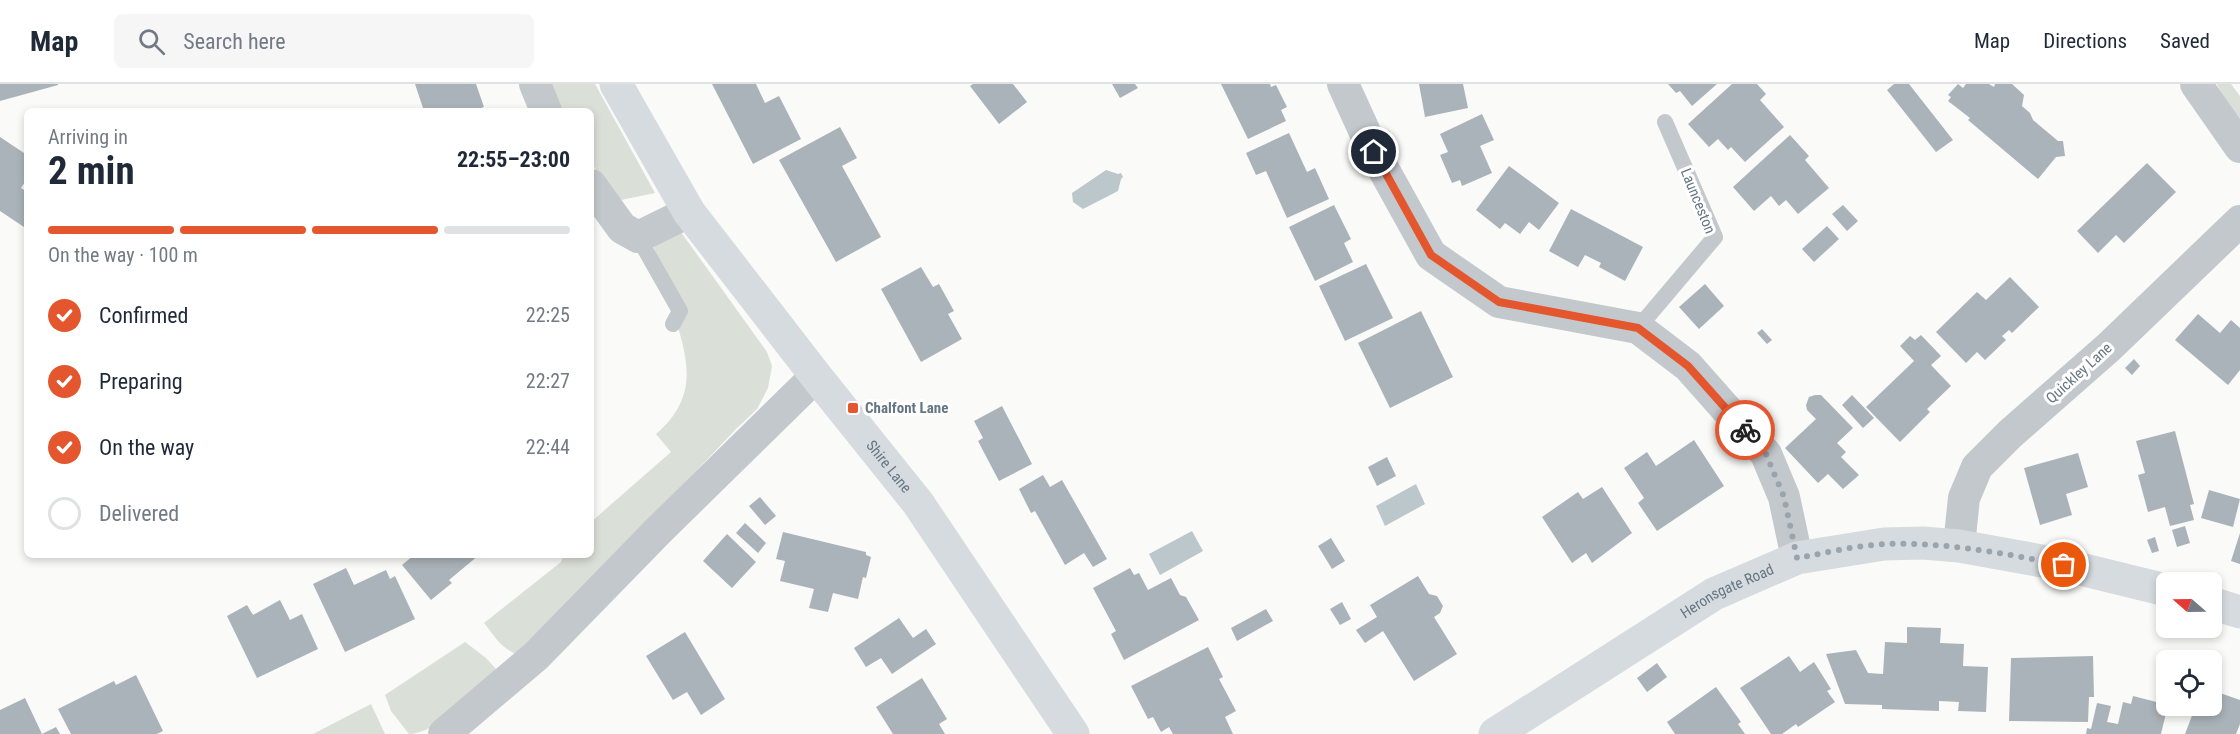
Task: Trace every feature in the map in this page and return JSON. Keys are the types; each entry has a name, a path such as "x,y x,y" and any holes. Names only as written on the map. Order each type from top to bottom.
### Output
{"street":[{"path":"535,84 545,108"},
{"name":"Shire Lane","path":"616,84 689,212 918,503 1073,734"},
{"path":"1343,84 1374,152 1431,255 1499,302 1638,328 1688,366 1766,454 1784,497 1797,558"},
{"path":"2196,84 2240,147"},
{"path":"594,189 622,228 638,237 689,212"},
{"name":"Quickley Lane","path":"1959,546 1964,498 1977,467 2010,434 2109,347 2240,220"},
{"path":"444,734 536,656 631,558 816,376"},
{"name":"Heronsgate Road","path":"1495,734 1714,594 1797,558 1884,544 1923,543 1959,546 2064,565 2156,588"},
{"path":"2222,606 2240,612"}],"lane":[{"name":"Launceston","path":"1638,328 1715,237 1665,122"},
{"path":"638,237 681,311 673,324"}],"shaded area":[{"path":"550,84 595,84 655,193 616,201 594,167 594,108 561,108"},
{"path":"2218,84 2231,84 2240,96 2240,119 2233,112"},
{"path":"1106,170 1121,173 1123,177 1118,191 1083,209 1073,202 1072,193"},
{"path":"678,228 767,352 772,366 768,388 757,409 517,654 511,652 502,645 484,623 561,562 563,558 594,558 594,519 671,452 656,434 670,420 679,406 685,391 686,361 653,244"},
{"path":"1416,484 1425,504 1385,526 1376,506"},
{"path":"1192,531 1203,551 1160,575 1149,554"},
{"path":"465,642 486,658 496,669 496,673 443,719 420,732 409,734 391,711 385,695"},
{"path":"371,704 385,734 313,734"}],"building":[{"path":"0,84 58,84 58,85 0,101"},
{"path":"415,84 476,84 484,107 481,108 423,108"},
{"path":"712,84 756,84 765,103 779,96 801,139 753,164"},
{"path":"973,84 1013,84 1027,102 999,124 970,86"},
{"path":"1112,84 1135,84 1138,88 1120,98"},
{"path":"1221,84 1270,84 1271,87 1276,85 1287,107 1281,110 1286,121 1248,139"},
{"path":"1419,84 1463,84 1468,108 1425,117"},
{"path":"1668,84 1717,84 1692,106 1680,91 1676,93"},
{"path":"1732,84 1757,84 1766,94 1760,100 1784,127 1745,162 1731,147 1728,150 1718,139 1709,147 1688,124"},
{"path":"1894,84 1909,84 1953,140 1936,152 1887,90"},
{"path":"1958,84 1963,88 1966,84 1989,84 1994,87 1995,84 2012,84 2024,95 2022,106 2030,113 2033,120 2058,141 2063,141 2065,156 2056,157 2038,179 1948,101 1951,97 1948,95"},
{"path":"1482,114 1494,140 1480,146 1492,173 1462,186 1460,180 1452,183 1440,155 1448,152 1440,134"},
{"path":"840,127 857,158 842,166 881,237 836,262 779,160"},
{"path":"1289,133 1307,172 1315,168 1329,199 1287,218 1266,171 1256,175 1246,153"},
{"path":"1790,135 1809,156 1805,160 1829,188 1798,214 1786,200 1779,206 1771,196 1754,211 1733,187"},
{"path":"0,137 24,153 24,184 21,188 24,190 24,227 0,211"},
{"path":"2147,163 2176,192 2124,243 2116,235 2098,253 2077,231"},
{"path":"1509,166 1559,203 1539,230 1529,222 1520,234 1505,223 1500,229 1476,210"},
{"path":"1334,205 1351,239 1344,243 1353,262 1315,281 1289,227"},
{"path":"1843,205 1858,221 1847,231 1832,214"},
{"path":"1571,209 1643,247 1625,281 1599,267 1601,263 1585,255 1578,267 1549,251"},
{"path":"1827,226 1839,239 1814,262 1802,249"},
{"path":"1366,264 1393,318 1345,341 1319,286"},
{"path":"921,267 933,287 939,284 954,311 948,314 962,339 921,362 881,289"},
{"path":"2010,277 2039,307 2012,333 2009,330 2002,336 2006,340 1985,360 1977,352 1966,363 1936,332 1977,292 1986,300"},
{"path":"1705,284 1724,306 1699,329 1679,307"},
{"path":"1421,311 1453,377 1390,408 1358,343"},
{"path":"2198,314 2220,333 2231,320 2240,328 2240,370 2228,385 2175,340"},
{"path":"1762,329 1772,340 1767,344 1757,333"},
{"path":"1921,335 1941,356 1931,365 1951,386 1927,409 1930,412 1900,442 1866,407 1914,361 1900,346 1910,336 1915,340"},
{"path":"2134,359 2140,366 2132,375 2125,368"},
{"path":"1821,395 1853,428 1837,443 1846,452 1841,457 1859,475 1843,489 1828,474 1818,483 1785,448 1816,419 1807,410 1806,405 1809,397"},
{"path":"1852,395 1874,418 1863,428 1842,405"},
{"path":"1002,406 1032,464 999,481 978,441 983,438 974,421"},
{"path":"2175,431 2194,504 2190,505 2194,520 2170,526 2165,507 2148,512 2138,475 2145,473 2136,441"},
{"path":"1694,440 1724,486 1657,531 1638,503 1644,498 1624,468 1647,452 1656,466"},
{"path":"2078,453 2088,487 2066,494 2072,515 2040,525 2024,468"},
{"path":"1387,457 1396,476 1377,486 1368,467"},
{"path":"1043,475 1050,487 1062,480 1107,559 1093,567 1084,553 1065,565 1035,511 1031,513 1019,489"},
{"path":"1602,487 1632,533 1592,563 1586,553 1572,563 1542,517 1578,492 1583,499"},
{"path":"2209,490 2240,499 2233,527 2201,518"},
{"path":"760,497 776,516 765,525 749,506"},
{"path":"745,523 766,543 758,553 736,533"},
{"path":"2185,526 2190,543 2177,547 2172,530"},
{"path":"783,532 866,552 866,555 871,557 858,599 833,593 828,612 809,608 814,589 780,581 785,561 776,559"},
{"path":"2240,533 2240,564 2231,561"},
{"path":"727,534 756,562 732,588 703,561"},
{"path":"2155,537 2159,551 2152,553 2147,540"},
{"path":"1331,538 1345,561 1332,569 1318,546"},
{"path":"410,558 475,558 449,580 452,583 431,600 402,565"},
{"path":"346,568 354,585 386,570 390,579 395,576 415,619 345,652 313,584"},
{"path":"1130,568 1134,575 1139,573 1148,590 1171,578 1180,595 1186,597 1199,620 1124,660 1111,634 1116,631 1093,588"},
{"path":"1418,576 1429,594 1437,596 1443,606 1440,613 1434,617 1457,654 1414,681 1383,631 1365,643 1356,630 1377,617 1370,605"},
{"path":"280,600 290,620 302,614 318,649 257,678 227,616 247,605 253,615"},
{"path":"1342,602 1351,619 1340,625 1330,609"},
{"path":"1266,609 1273,621 1237,641 1231,628"},
{"path":"899,618 913,638 926,629 936,644 892,674 881,658 866,667 854,648"},
{"path":"1907,627 1941,628 1940,643 1964,644 1963,666 1988,667 1986,712 1958,711 1959,702 1939,701 1939,711 1882,709 1882,705 1845,704 1826,654 1856,650 1868,673 1883,674 1885,642 1907,643"},
{"path":"685,632 725,699 701,715 687,692 673,700 646,656"},
{"path":"1208,647 1223,677 1219,679 1236,711 1225,717 1233,734 1173,734 1169,727 1161,732 1153,717 1148,719 1131,686"},
{"path":"1789,656 1800,672 1814,662 1831,689 1827,691 1835,702 1798,727 1796,724 1782,734 1771,734 1740,688"},
{"path":"2093,656 2094,697 2089,697 2088,722 2009,721 2011,658"},
{"path":"1657,663 1667,677 1647,692 1637,678"},
{"path":"136,675 163,731 157,734 71,734 58,709 114,681 116,685"},
{"path":"922,678 947,719 939,724 945,734 893,734 876,707"},
{"path":"1716,687 1741,722 1738,724 1745,734 1675,734 1667,722"},
{"path":"2222,694 2240,700 2240,724 2236,734 2185,734 2192,716 2222,716"},
{"path":"2133,696 2156,702 2156,716 2165,716 2161,734 2086,734 2087,728 2091,729 2097,703 2111,706 2107,722 2118,724 2123,702 2131,704"},
{"path":"25,698 42,734 0,734 0,710"},
{"path":"56,727 60,734 42,734"}],"way so far":[{"path":"1745,430 1766,454 1784,497 1797,558 1884,544 1923,543 1959,546 2064,565"}],"place":[{"name":"Chalfont Lane","path":"853,408"}],"route":[{"path":"1374,152 1431,255 1499,302 1638,328 1688,366 1745,430"}]}
